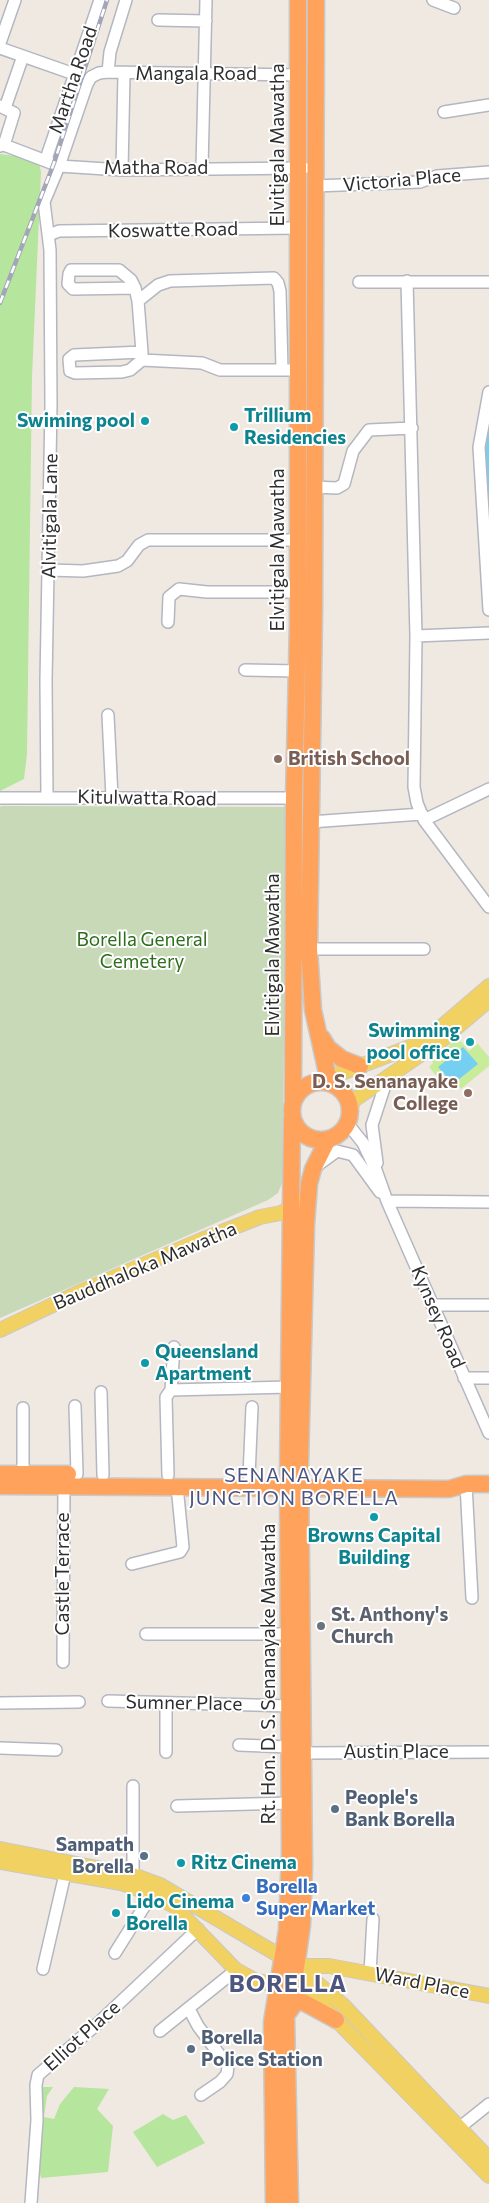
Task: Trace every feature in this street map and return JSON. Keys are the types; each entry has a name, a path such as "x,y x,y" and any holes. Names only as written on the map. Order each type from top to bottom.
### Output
{"highway":[{"name":"Elvitigala Mawatha","path":"298,0 298,228 290,370 306,466 313,487 314,610 309,949 313,1010 327,1073 334,1085"},
{"name":"Elvitigala Mawatha","path":"293,1100 294,798 298,671 297,540 306,466 316,186 316,0"},
{"path":"320,1036 328,1048 342,1059 360,1066"},
{"path":"314,1082 334,1085 345,1095 348,1116 342,1130 328,1139 310,1138 302,1134 292,1118 293,1100 298,1092 314,1082"},
{"name":"Rt. Hon. D. S. Senanayake Mawatha","path":"289,1962 302,1925 304,1866 296,1750 295,1482 289,1387 292,1118"},
{"name":"Rt. Hon. D. S. Senanayake Mawatha","path":"289,1962 290,1803 296,1750 290,1706 288,1634 306,1224 309,1184 313,1169 328,1139"},
{"path":"0,1474 77,1474 173,1480 295,1482 449,1479 466,1484 489,1484"},
{"path":"0,1486 64,1485 250,1476 295,1482"},
{"path":"289,1962 286,1983 286,2016 290,2203"},
{"path":"274,2203 272,2022 286,1983"},
{"path":"286,2016 296,2002 303,2002 336,2020"}],"main road":[{"path":"334,1085 340,1074 410,1048 427,1039 489,986"},
{"path":"348,1116 354,1100 442,1040 489,1000"},
{"path":"292,1208 313,1169"},
{"name":"Bauddhaloka Mawatha","path":"0,1330 82,1291 199,1241 260,1217 281,1213 292,1208"},
{"path":"0,1849 133,1875 160,1885 289,1962 334,1997 489,2158"},
{"path":"0,1862 121,1884 152,1894 174,1906 236,1970 256,1981 286,1983 308,1988 336,2020 489,2176"},
{"name":"Ward Place","path":"289,1962 329,1966 489,1996"}],"street":[{"path":"0,43 15,0"},
{"name":"Martha Road","path":"46,159 100,0"},
{"path":"108,72 110,52 126,0"},
{"path":"202,168 206,0"},
{"path":"433,0 454,8"},
{"path":"158,20 206,21"},
{"path":"0,48 74,74"},
{"path":"2,145 14,115 12,110 3,107 23,56"},
{"name":"Mangala Road","path":"108,72 124,74 298,75"},
{"name":"Alvitigala Lane","path":"46,797 51,395 49,235 45,223 44,202 59,166 87,84 91,77 99,73 108,72"},
{"name":"Mangala Road","path":"122,170 124,74"},
{"path":"444,112 489,105"},
{"name":"Matha Road","path":"2,145 46,159 59,166 122,170 316,168"},
{"name":"Victoria Place","path":"316,186 420,182 437,176 489,172"},
{"name":"Koswatte Road","path":"49,235 58,231 298,228"},
{"path":"135,288 73,289 68,284 71,270 119,270 131,280 135,288 138,301 142,356 130,370 122,372 75,373 70,371 69,359 74,355 142,356 202,363 220,370 290,370 280,291 278,283 274,278 170,281 158,285 138,301"},
{"path":"407,281 416,636 414,787 423,817 489,907"},
{"path":"359,282 489,282"},
{"path":"489,392 479,447 489,610"},
{"path":"313,487 337,488 344,484 353,451 369,430 412,428"},
{"path":"49,570 83,571 118,566 127,562 139,545 148,540 297,540"},
{"path":"168,622 169,597 179,590 207,592 298,592"},
{"path":"416,636 489,633"},
{"path":"245,670 298,671"},
{"path":"108,715 112,797"},
{"path":"310,822 423,817 489,790"},
{"name":"Kitulwatta Road","path":"0,798 294,798"},
{"path":"309,949 424,949"},
{"path":"388,1076 372,1125 375,1154 387,1201 489,1202"},
{"name":"Kynsey Road","path":"348,1116 376,1170 387,1201 489,1433"},
{"name":"Kynsey Road","path":"328,1139 353,1156 387,1201"},
{"path":"313,1169 333,1152 353,1156"},
{"path":"432,1305 489,1305"},
{"path":"132,1564 180,1552 183,1547 173,1480 169,1392 174,1347"},
{"path":"464,1378 489,1378"},
{"path":"169,1392 289,1387"},
{"path":"101,1392 103,1475"},
{"path":"76,1406 77,1474"},
{"path":"250,1476 252,1407"},
{"path":"22,1408 23,1474"},
{"path":"466,1484 472,1598"},
{"name":"Castle Terrace","path":"63,1662 64,1485"},
{"path":"146,1634 288,1634"},
{"path":"0,1704 79,1702"},
{"name":"Sumner Place","path":"108,1702 290,1706"},
{"path":"166,1703 166,1752"},
{"name":"Austin Place","path":"239,1745 296,1750 489,1752"},
{"path":"0,1748 56,1750"},
{"path":"133,1786 133,1875"},
{"path":"177,1806 290,1803"},
{"path":"44,1969 65,1874"},
{"path":"115,1953 152,1894"},
{"path":"370,1973 373,1919"},
{"name":"Elliot Place","path":"31,2203 38,2075 96,2025 198,1929"},
{"path":"160,2030 236,1970"},
{"path":"189,2009 198,2026 228,2066 226,2074 220,2082 201,2095"},
{"path":"459,2128 489,2104"}],"green space":[{"path":"0,154 38,159 41,172 32,377 27,754 24,779 0,791"},
{"name":"Borella General Cemetery","path":"0,807 287,807 282,1183 278,1193 268,1200 0,1318"},
{"path":"458,1038 469,1051 478,1044 489,1057 489,1066 461,1089 458,1086 453,1091 449,1087 447,1088 429,1067 433,1063 431,1060"},
{"path":"39,2087 53,2087 47,2096 44,2117 54,2119 60,2104 74,2087 109,2089 97,2109 113,2126 108,2172 41,2178 35,2153"},
{"path":"163,2114 173,2120 186,2115 205,2143 157,2167 133,2132"}],"water":[{"path":"463,1047 478,1064 453,1084 438,1067"}],"waterway":[{"path":"489,435 485,448 489,500"}],"railway":[{"path":"0,303 54,163 107,0"}],"place":[{"name":"Swiming pool","path":"145,421"},
{"name":"Trillium Residencies","path":"234,427"},
{"name":"British School","path":"278,759"},
{"name":"Swimming pool office","path":"470,1042"},
{"name":"D. S. Senanayake College","path":"468,1093"},
{"name":"Queensland Apartment","path":"145,1363"},
{"name":"Browns Capital Building","path":"374,1517"},
{"name":"St. Anthony's Church","path":"321,1626"},
{"name":"People's Bank Borella","path":"335,1809"},
{"name":"Sampath Borella","path":"144,1856"},
{"name":"Ritz Cinema","path":"181,1863"},
{"name":"Borella Super Market","path":"246,1898"},
{"name":"Lido Cinema Borella","path":"116,1913"},
{"name":"Borella Police Station","path":"191,2049"}],"district":[{"name":"SENANAYAKE JUNCTION BORELLA","path":"294,1486"},
{"name":"BORELLA","path":"288,1984"}]}
